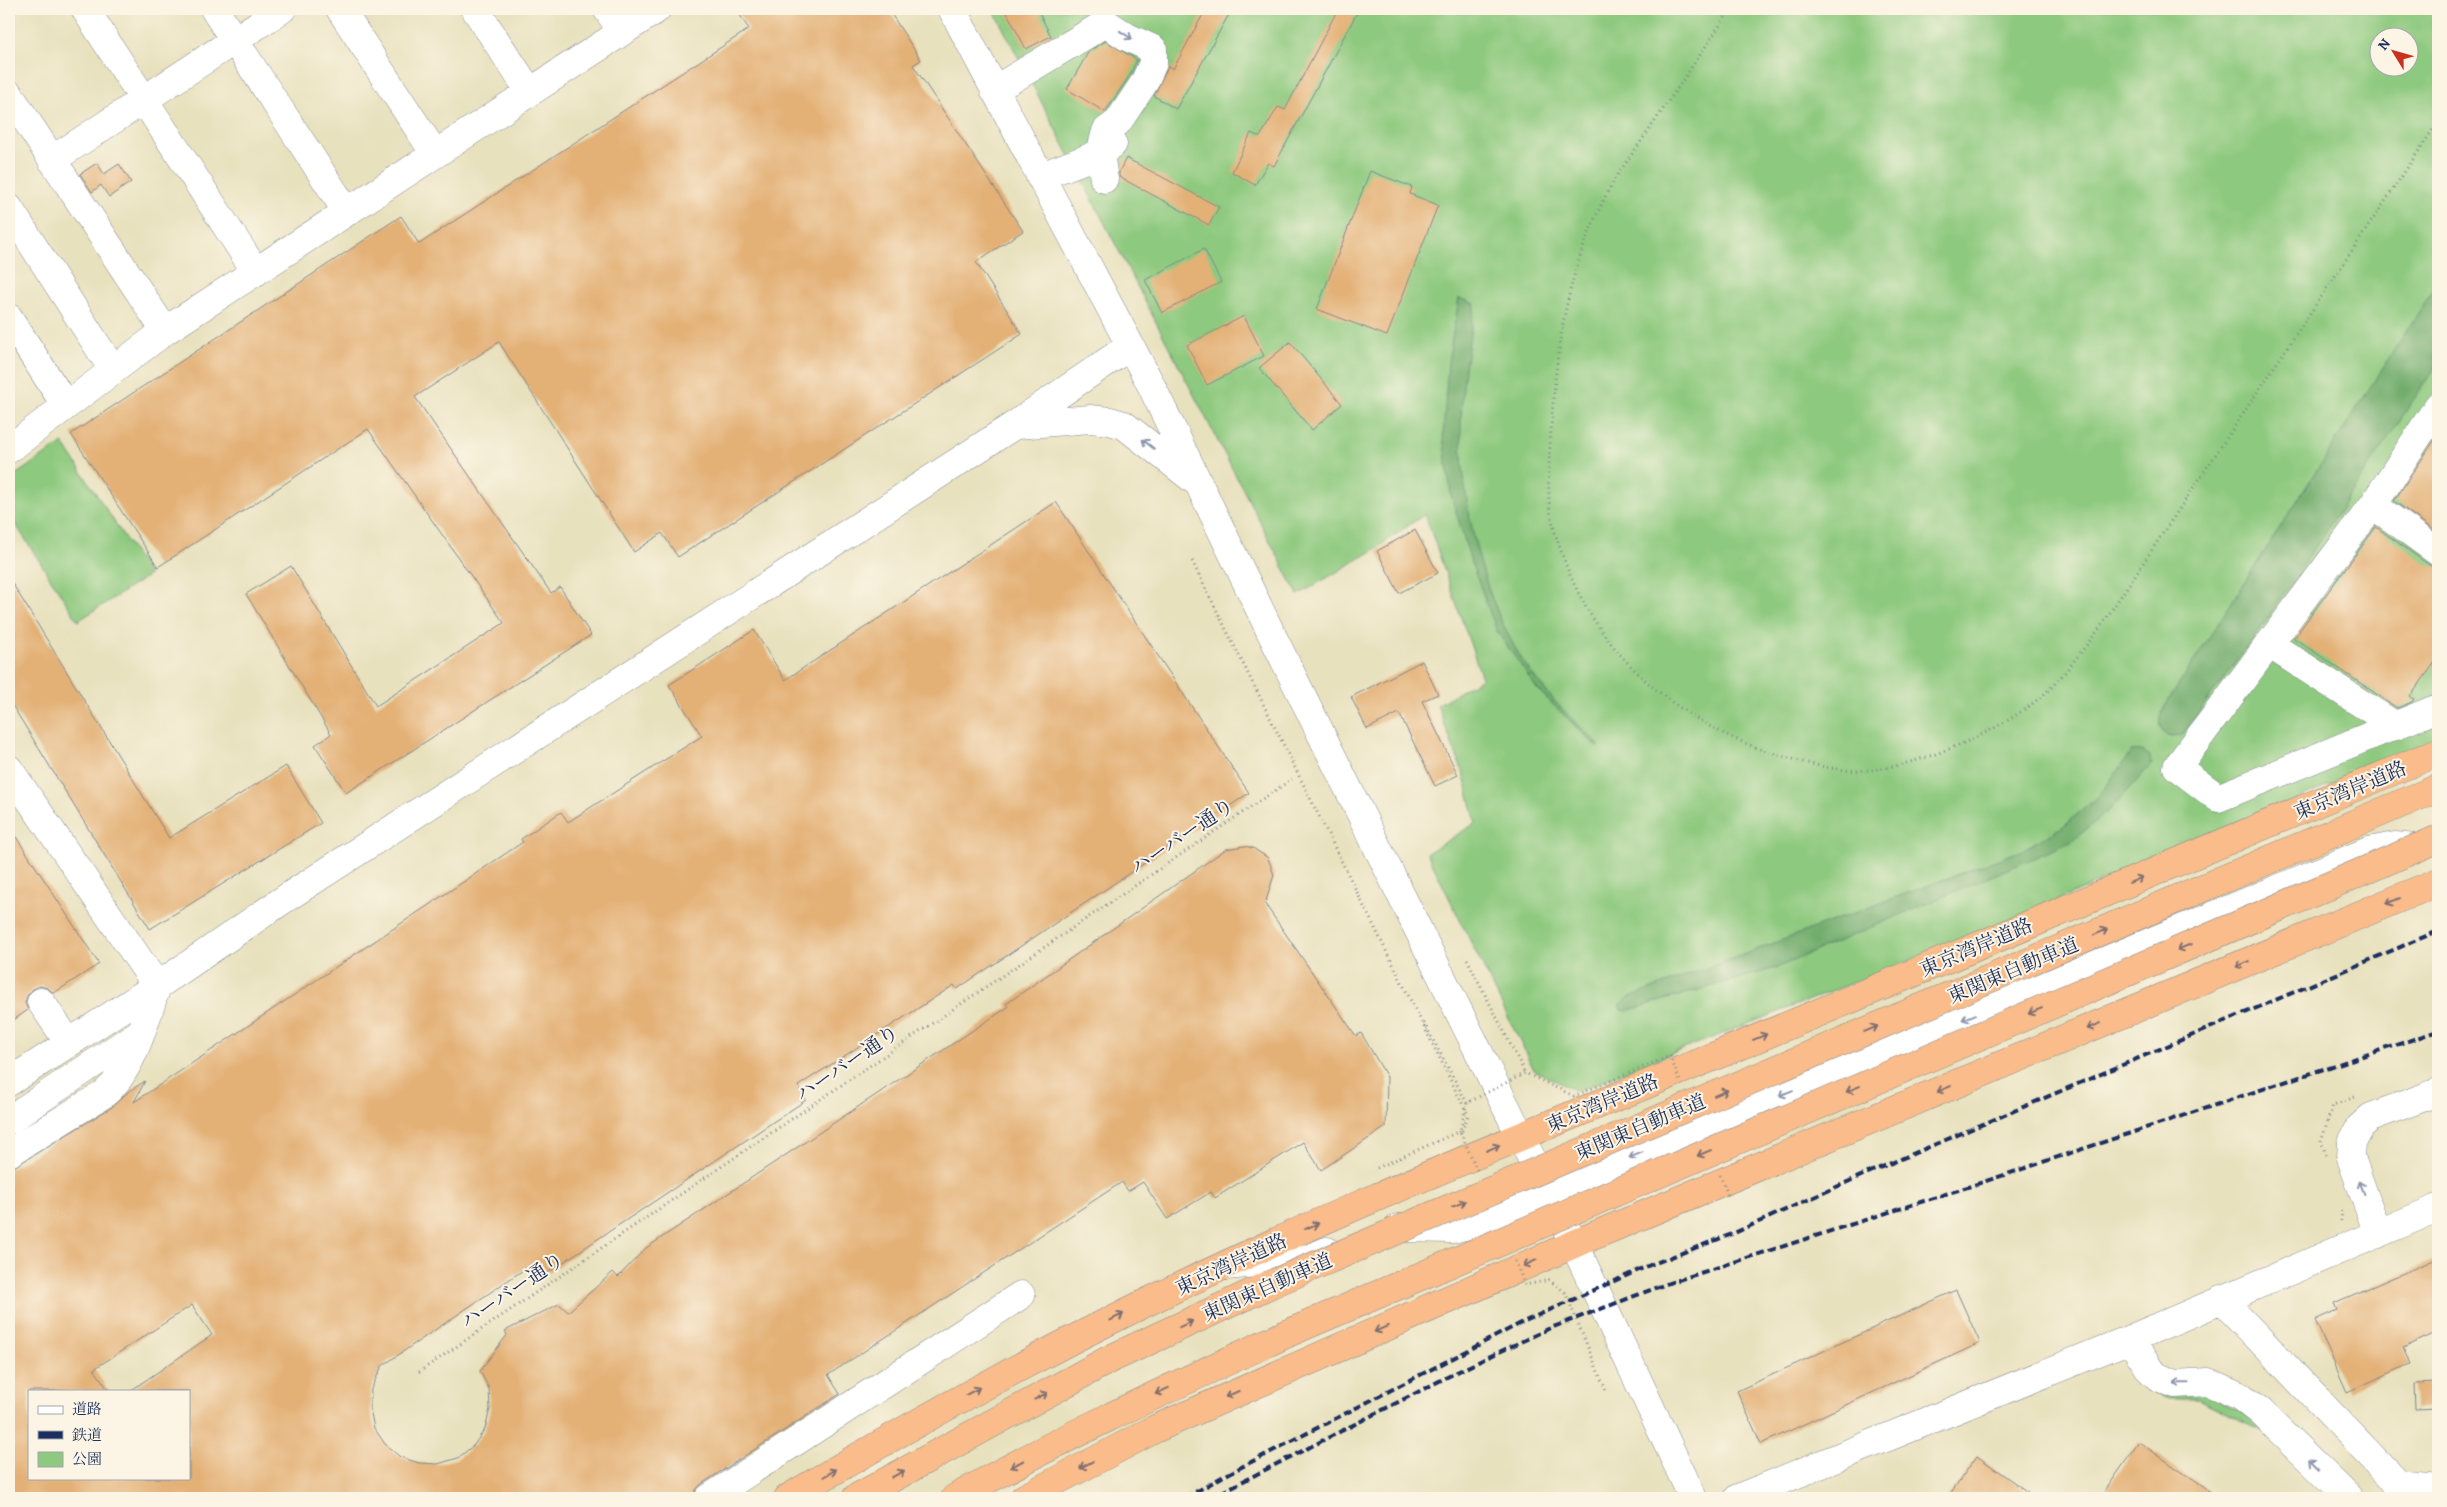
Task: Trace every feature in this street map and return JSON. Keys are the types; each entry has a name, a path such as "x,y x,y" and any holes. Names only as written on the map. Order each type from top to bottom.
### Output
{"highway":[{"name":"東京湾岸道路","path":"788,1498 930,1414 1127,1312 1382,1195 2438,752"},
{"name":"東関東自動車道","path":"856,1498 1110,1360 1269,1284 2438,788"},
{"path":"955,1498 1059,1442 1286,1334 2438,839"},
{"path":"1024,1498 1155,1429 1574,1244 2438,882"}],"street":[{"path":"85,9 256,272"},
{"path":"214,9 347,212"},
{"path":"52,160 282,9"},
{"path":"340,9 435,154"},
{"path":"475,9 530,92"},
{"path":"607,9 622,32"},
{"path":"11,441 66,406 165,331 658,9"},
{"path":"953,9 1130,346 1200,484 1272,635 1574,1244 1693,1498"},
{"path":"991,84 1106,23 1127,38 1153,49 1153,63 1150,72 1118,122 1106,131 1102,167"},
{"path":"991,84 1094,24"},
{"path":"9,94 165,331"},
{"path":"1102,167 1124,132"},
{"path":"1040,177 1067,165 1102,167"},
{"path":"9,208 113,370"},
{"path":"9,318 66,406"},
{"path":"9,1082 157,986 280,902 376,842 1013,426 1130,346"},
{"path":"2438,406 2373,505 2177,767 2218,798 2438,708"},
{"path":"1013,426 1090,419 1110,421 1124,425 1200,484"},
{"path":"2373,505 2438,552"},
{"path":"2269,644 2396,726"},
{"path":"9,769 157,986"},
{"path":"1226,1266 1310,1258 1382,1229 1453,1229 1465,1226 2369,852 2395,846 2438,853"},
{"path":"9,1153 112,1088 125,1068 157,986"},
{"path":"41,1002 69,1043"},
{"path":"9,1120 140,1032"},
{"path":"2378,1234 2351,1158 2352,1142 2360,1127 2371,1117 2438,1092"},
{"path":"1738,1498 2130,1339 2438,1208"},
{"path":"709,1498 1021,1296"},
{"path":"2221,1299 2402,1490 2438,1487"},
{"path":"2130,1339 2150,1370 2158,1377 2175,1384 2208,1382 2242,1397 2261,1412 2349,1498"}],"path":[{"path":"1731,9 1611,187 1582,253 1560,330 1550,440 1549,500 1556,537 1572,580 1599,630 1627,663 1654,690 1704,724 1761,750 1816,765 1866,771 1911,763 1946,751 2000,724 2044,694 2097,632 2438,122"},
{"path":"1192,561 1468,1115 1460,1135 1434,1147 1417,1150 1460,1131"},
{"name":"ハーバー通り","path":"419,1372 1292,779"},
{"path":"1363,907 1466,1103"},
{"path":"1467,959 1525,1073"},
{"path":"1565,1292 1607,1393"}],"green space":[{"path":"993,9 2438,9 2438,740 1960,941 1576,1091 1534,1070 1427,853 1476,823 1463,772 1437,705 1482,678 1425,514 1374,550 1298,595"},
{"path":"2438,282 2438,363 2262,627 2182,735 2169,737 2162,730 2161,725 2162,712 2165,706"},
{"path":"1459,298 1475,304 1463,386 1461,436 1467,500 1482,568 1506,632 1522,660 1555,701 1599,745 1598,748 1537,689 1497,631 1471,562 1451,495 1443,437 1448,362"},
{"path":"63,443 149,575 78,621 9,514 9,479"},
{"path":"2143,751 2150,756 2151,765 2113,807 2071,842 1776,968 1626,1011 1621,1010 1619,1005 1630,997 2022,850 2062,827 2099,796 2131,752"},
{"path":"2147,1385 2201,1391 2257,1419 2260,1429 2198,1399 2169,1399 2158,1395"}],"building":[{"path":"736,9 888,9 921,60 913,65 1023,231 976,262 1022,334 678,557 662,533 634,552 499,342 415,397 551,593 560,587 591,635 346,793 315,745 331,734 246,594 291,566 376,706 504,623 368,429 158,567 71,434 401,216 419,244 749,29"},
{"path":"1005,9 1037,9 1051,36 1026,49"},
{"path":"1206,9 1232,9 1176,109 1154,96 1168,66 1173,69"},
{"path":"1338,9 1359,9 1274,166 1268,163 1255,185 1232,172 1251,133 1260,137 1278,107 1285,110"},
{"path":"1106,41 1137,60 1130,75 1105,112 1067,89 1089,51"},
{"path":"1126,158 1219,207 1209,225 1119,177 1119,172"},
{"path":"97,163 104,174 119,164 131,182 109,197 101,185 92,192 80,174"},
{"path":"1370,171 1412,187 1410,194 1438,205 1387,336 1317,309"},
{"path":"1204,249 1221,282 1162,313 1145,280"},
{"path":"1244,316 1264,356 1207,385 1187,345"},
{"path":"1290,342 1342,404 1312,430 1259,368"},
{"path":"2438,435 2438,533 2394,501"},
{"path":"1056,502 1249,793 957,989 954,985 798,1086 806,1100 541,1277 532,1264 382,1366 371,1389 370,1409 374,1428 385,1444 400,1457 419,1463 438,1464 458,1458 474,1445 485,1429 490,1409 489,1389 480,1371 507,1335 505,1331 559,1304 568,1312 613,1272 618,1277 646,1248 1008,1007 1006,1004 1226,849 1244,846 1253,848 1268,858 1274,875 1265,904 1356,1036 1361,1033 1387,1077 1386,1127 1321,1170 1303,1142 1215,1198 1211,1192 1167,1219 1143,1182 1128,1191 1122,1182 828,1375 840,1394 700,1485 695,1491 693,1498 9,1498 9,1170 112,1107 128,1092 145,1081 134,1102 523,842 521,839 561,812 568,822 702,736 669,685 754,630 785,680"},
{"path":"2376,527 2429,565 2438,567 2438,658 2410,697 2414,699 2412,702 2397,708 2294,638"},
{"path":"1415,530 1438,573 1399,593 1377,551"},
{"path":"9,578 169,838 286,766 321,823 150,929 9,700"},
{"path":"1422,661 1438,694 1422,701 1458,775 1435,786 1399,713 1367,729 1351,697"},
{"path":"9,826 99,964 54,993 40,986 33,989 27,996 25,1003 28,1010 9,1023"},
{"path":"2434,1260 2438,1271 2438,1332 2403,1348 2410,1364 2347,1392 2315,1320 2337,1310 2334,1303"},
{"path":"1956,1290 1980,1343 1761,1444 1737,1391"},
{"path":"2438,1383 2438,1408 2415,1409 2414,1384"},
{"path":"2139,1442 2219,1498 2100,1498"},
{"path":"1977,1456 2036,1498 1947,1498"}],"railway":[{"path":"1185,1498 1222,1477 1525,1321 1650,1265 1732,1234 1863,1175 2438,931"},
{"path":"1210,1498 1459,1371 1548,1329 1669,1283 1983,1182 2438,1031"}]}
